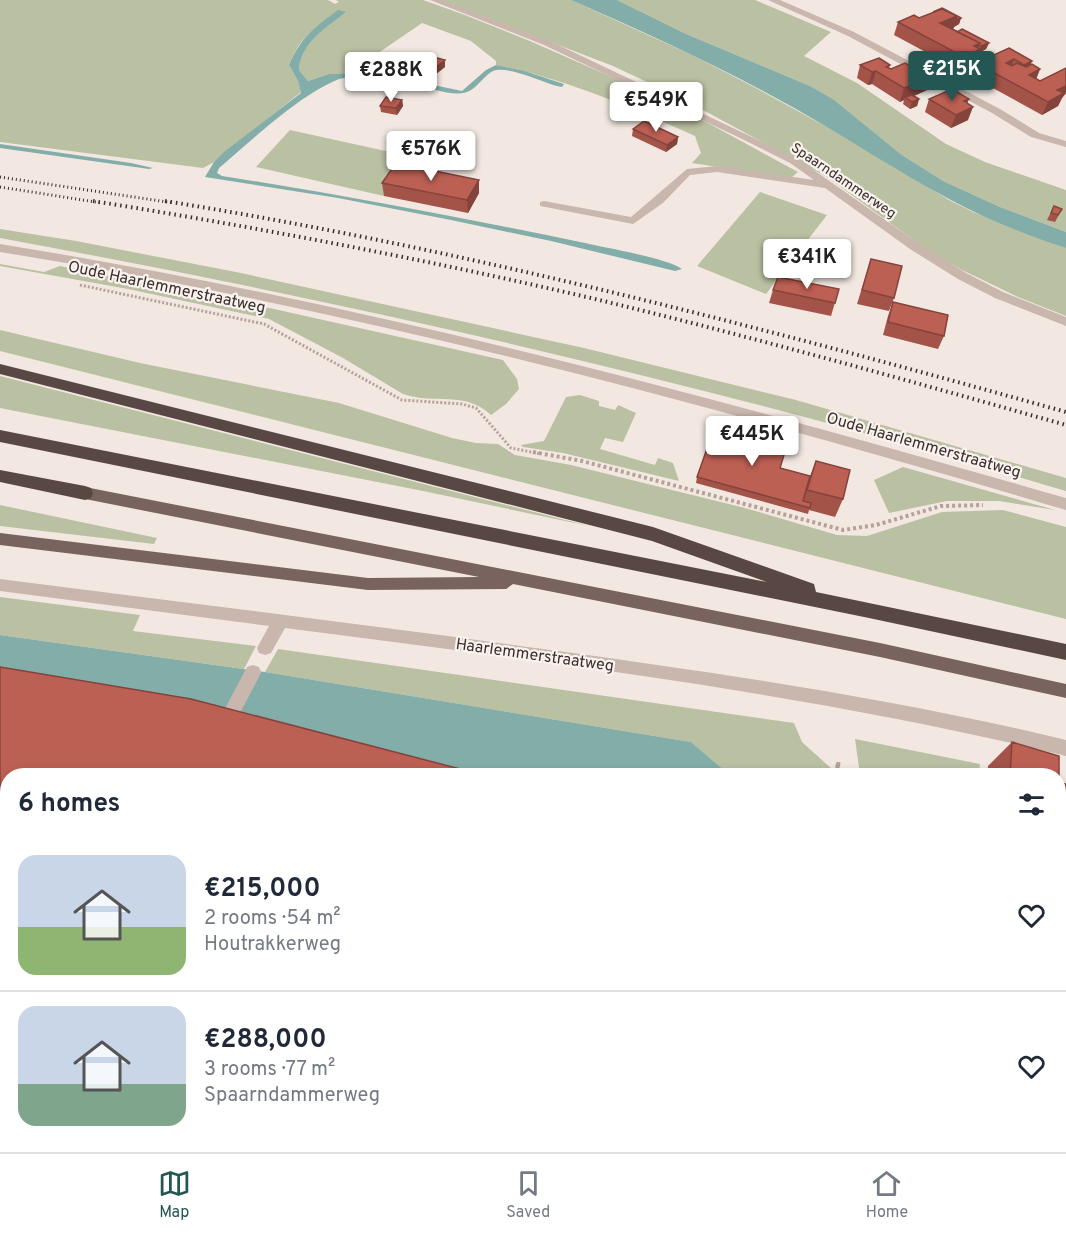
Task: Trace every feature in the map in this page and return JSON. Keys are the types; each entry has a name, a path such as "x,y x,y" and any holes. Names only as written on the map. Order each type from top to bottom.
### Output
{"highway":[{"path":"0,369 653,534 869,610"},
{"path":"0,436 869,610 1066,652"},
{"path":"0,476 84,493"}],"main road":[{"path":"84,493 880,650 1066,691"},
{"path":"0,539 368,584 539,583"}],"street":[{"name":"Spaarndammerweg","path":"434,0 547,43 637,84 794,162 914,246 962,276 999,295 1066,322"},
{"path":"772,0 851,34 996,111 1035,135 1066,144"},
{"path":"544,204 633,221 659,201 687,171 717,170 829,185"},
{"name":"Oude Haarlemmerstraatweg","path":"0,248 113,267 285,302 563,366 908,457 1066,504"},
{"name":"Haarlemmerstraatweg","path":"0,585 280,620 748,684 915,715 1066,748"},
{"path":"265,648 280,620"},
{"path":"226,723 253,672"}],"path":[{"name":"Oude Haarlemmerstraatweg","path":"79,285 264,324 402,400 462,404 476,408 511,448 582,461 843,530 876,525 941,506 990,505"},
{"path":"838,768 839,760"}],"green space":[{"path":"0,0 328,0 335,4 339,2 336,0 423,0 530,41 614,78 708,123 798,172 791,178 692,163 701,153 695,136 622,104 573,86 496,65 496,61 471,41 422,23 349,73 329,74 308,81 299,70 304,51 315,36 346,12 311,32 299,45 289,65 301,92 214,162 203,168 0,142"},
{"path":"441,0 571,0 692,55 862,146 949,200 973,212 1066,248 1066,316 1018,297 930,252 827,177 679,97 613,66"},
{"path":"617,0 755,0 831,32 804,56 857,83 946,144 985,162 1066,190 1066,232 1000,207 943,181 902,155 833,99 810,86 684,33"},
{"path":"290,130 413,157 384,196 256,167"},
{"path":"760,192 827,215 766,294 697,266"},
{"path":"0,229 76,241 236,272 584,348 796,400 1066,478 1066,491 802,416 670,382 403,319 0,238"},
{"path":"0,264 44,272 60,266 274,309 503,360 517,379 519,389 506,404 491,415 481,407 460,400 415,397 403,394 343,358 269,319 128,289 0,266"},
{"path":"0,330 140,363 339,403 452,438 476,443 498,444 515,455 571,465 745,508 837,535 867,536 942,512 1003,510 1066,527 1066,619 0,351"},
{"path":"0,376 589,526 0,408"},
{"path":"580,395 599,401 599,406 615,410 618,405 636,413 623,442 605,438 600,449 655,465 658,458 673,463 679,481 521,445 544,441 566,397"},
{"path":"903,467 1055,510 999,501 947,501 889,513 874,480"},
{"path":"0,505 157,538 154,544 0,526"},
{"path":"0,597 140,615 133,631 256,646 244,669 0,635"},
{"path":"278,649 794,723 802,742 831,768 722,768 691,742 265,672"},
{"path":"855,739 980,764 980,768 859,768"}],"water":[{"path":"571,0 617,0 684,33 810,86 833,99 902,155 943,181 1000,207 1066,232 1066,248 1006,226 963,206 741,79"},
{"path":"338,10 346,12 316,36 304,51 299,70 308,81 329,74 349,73 395,78 396,80 394,82 344,78 324,86 276,119 219,168 217,173 222,176 404,207 585,243 650,257 682,269 675,271 551,241 338,198 205,177 214,162 224,152 301,93 298,81 289,65 298,47 309,34"},
{"path":"496,65 564,84 562,87 557,86 515,72 499,70 490,73 474,88 466,92 452,93 416,85 419,82 462,91 486,70"},
{"path":"0,144 131,163 153,168 0,148"},
{"path":"0,635 265,672 691,742 722,768 408,768 0,678"}],"building":[{"path":"942,9 957,16 940,23 980,43 974,46 980,49 964,57 898,22 914,15 919,18"},
{"path":"962,29 989,43 979,45 980,43 957,32"},
{"path":"1009,48 1032,61 1024,65 1014,59 1006,63 1012,66 1017,63 1026,67 1032,64 1040,69 1029,75 1040,81 1066,68 1066,86 1057,90 1064,93 1048,102 976,63"},
{"path":"380,55 390,58 381,65 371,62"},
{"path":"437,58 445,60 436,67 428,64"},
{"path":"879,58 890,65 886,67 891,69 905,63 932,77 904,88 876,71 872,72 860,65"},
{"path":"952,89 969,99 964,101 973,107 956,115 929,99"},
{"path":"912,95 919,99 912,102 905,97"},
{"path":"386,97 402,100 396,108 380,106"},
{"path":"644,121 678,137 667,145 633,129"},
{"path":"396,163 479,180 467,200 382,183"},
{"path":"1054,206 1062,209 1058,215 1051,213"},
{"path":"871,259 902,266 894,298 862,290"},
{"path":"778,277 839,289 835,303 773,290"},
{"path":"893,302 948,315 944,336 888,322"},
{"path":"715,426 787,445 780,468 810,476 803,501 811,503 810,508 697,477"},
{"path":"816,461 850,470 843,499 807,490"},
{"path":"0,667 191,699 456,768 0,768"},
{"path":"1012,742 1059,756 1059,768 1010,768"}],"railway":[{"path":"0,177 174,203"},
{"path":"0,187 102,203"},
{"path":"93,201 345,246 595,299 772,344 1066,425"},
{"path":"165,201 393,243 506,267 730,322 1066,412"}]}
